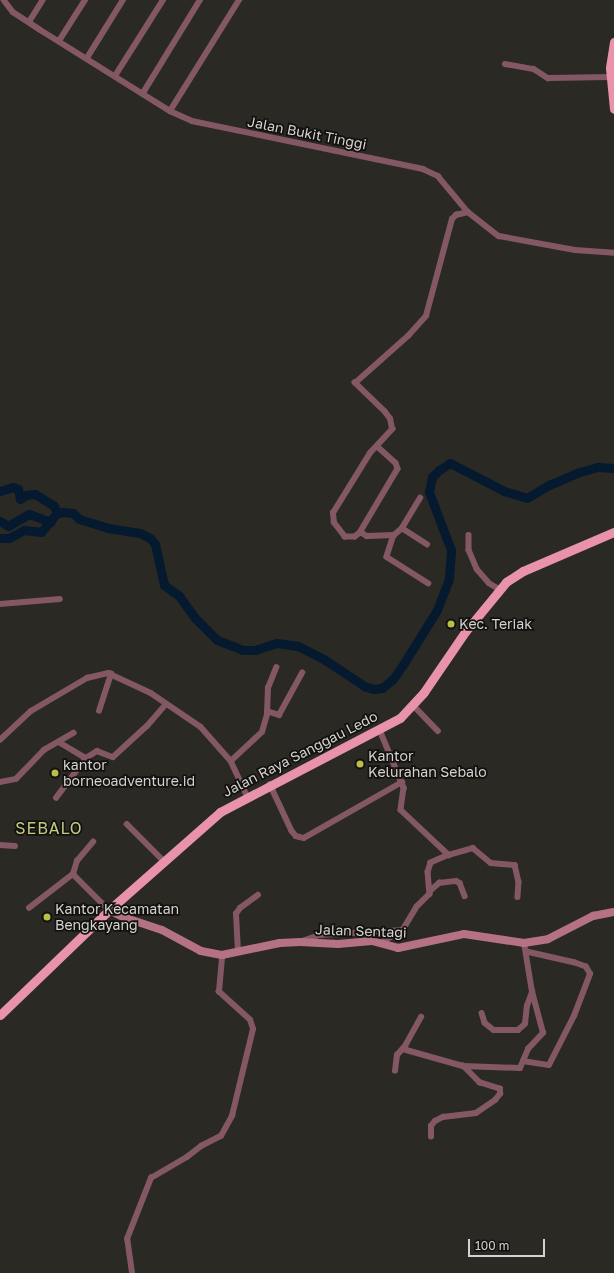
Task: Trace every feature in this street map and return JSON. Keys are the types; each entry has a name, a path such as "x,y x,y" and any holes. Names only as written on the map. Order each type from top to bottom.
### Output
{"highway":[{"path":"614,42 610,54 610,77 614,109"},
{"name":"Jalan Raya Sanggau Ledo","path":"0,1014 109,910 217,815 247,796 380,730 400,718 413,705 499,589 523,571 614,532"}],"main road":[{"name":"Jalan Sentagi","path":"109,910 123,917 162,930 201,951 222,955 280,943 300,942 338,944 367,941 398,948 464,934 524,943 548,939 593,916 614,912"}],"street":[{"name":"Jalan Bukit Tinggi","path":"4,0 13,12 170,110 210,126 424,169 438,176 468,212 493,232 504,237 575,250 614,253"},
{"path":"29,22 43,0"},
{"path":"59,41 84,0"},
{"path":"87,58 123,0"},
{"path":"115,76 163,0"},
{"path":"143,93 200,0"},
{"path":"170,110 239,0"},
{"path":"505,64 536,70 548,78 610,77"},
{"path":"377,446 398,467 361,532 355,537 345,537 337,529 333,515 365,460 377,446 391,431 391,422 385,412 355,383 408,336 426,316 452,218 456,215 468,212"},
{"path":"420,498 402,528 394,535 387,557 428,583"},
{"path":"402,528 427,544"},
{"path":"361,532 367,536 394,535"},
{"path":"469,535 469,550 477,569 489,583 499,589"},
{"path":"0,604 60,599"},
{"path":"231,761 260,736 267,711 268,688 276,668"},
{"path":"0,740 20,719 77,683 98,673 111,674 151,693 201,728 231,761 247,796"},
{"path":"267,711 279,715 302,673"},
{"path":"99,711 111,674"},
{"path":"56,798 86,758 97,751 110,757 115,756 166,704"},
{"path":"413,705 438,731"},
{"path":"380,730 402,782 404,790 401,810 449,855"},
{"path":"0,782 16,779 43,752 74,733"},
{"path":"59,742 86,758"},
{"path":"270,784 292,831 296,836 304,838 402,782"},
{"path":"127,824 164,861"},
{"path":"29,908 72,874 77,861 93,842"},
{"path":"0,845 15,846"},
{"path":"431,890 428,872 431,863 449,855 473,848 491,863 516,866 518,897"},
{"path":"72,874 109,910"},
{"path":"382,944 404,930 431,890 439,884 456,881 460,883 466,896"},
{"path":"238,952 236,914 240,908 258,895"},
{"path":"300,942 319,935 404,930"},
{"path":"403,1049 464,1066 513,1069 520,1068 528,1049 542,1034 532,992 527,952 524,943"},
{"path":"523,1061 549,1065 574,1016 590,974 582,965 527,952"},
{"path":"132,1273 127,1239 151,1178 187,1157 201,1146 221,1136 232,1116 253,1029 250,1020 219,992 222,955"},
{"path":"482,1013 485,1023 494,1030 518,1030 525,1024 527,1006 532,992"},
{"path":"395,1071 397,1055 403,1049 421,1017"},
{"path":"431,1137 431,1126 435,1121 443,1117 476,1113 490,1104 500,1094 500,1089 480,1083 464,1066"}],"waterway":[{"path":"0,538 9,538 24,530 41,532 57,513 63,512 73,513 79,519 108,528 140,533 150,538 155,544 164,585 179,596 195,618 217,640 243,650 255,650 277,643 298,646 325,660 366,687 374,689 382,688 393,679 404,663 437,610 449,579 451,550 429,492 432,477 439,470 450,463 504,491 527,498 549,485 580,472 598,467 614,468"},
{"path":"0,491 13,487 18,489 20,499 26,495 35,494 54,506 57,513"},
{"path":"0,521 8,526 29,514 51,522"}],"place":[{"name":"Kec. Teriak","path":"451,624"},
{"name":"Kantor Kelurahan Sebalo","path":"360,764"},
{"name":"kantor borneoadventure.id","path":"55,773"},
{"name":"Kantor Kecamatan Bengkayang","path":"47,917"}],"district":[{"name":"SEBALO","path":"49,828"}]}
